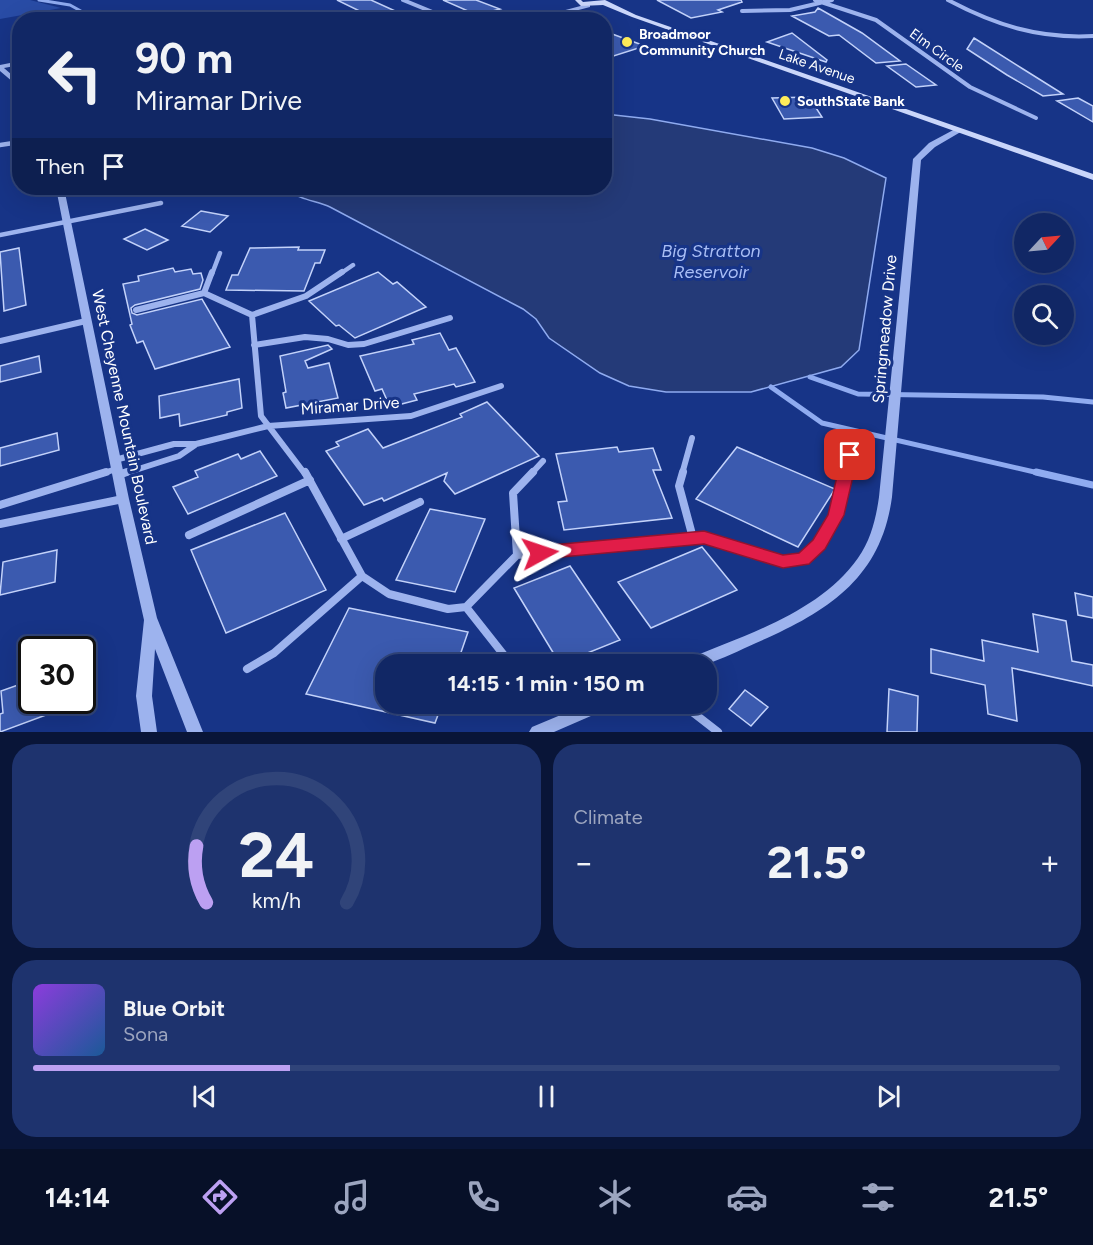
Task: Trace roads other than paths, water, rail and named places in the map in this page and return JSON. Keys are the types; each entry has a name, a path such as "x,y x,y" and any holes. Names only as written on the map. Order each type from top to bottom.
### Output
{"main road":[{"name":"Lake Avenue","path":"578,1 634,16 1093,177"},
{"path":"590,6 603,1"},
{"name":"Lake Avenue","path":"603,1 634,16"}],"street":[{"path":"403,0 432,12"},
{"name":"Elm Circle","path":"815,0 876,20 970,87 1036,118"},
{"path":"742,11 790,10 832,0"},
{"path":"948,0 986,21 1010,29 1050,36 1093,36"},
{"path":"556,12 578,1"},
{"path":"562,12 590,6"},
{"path":"0,68 12,79"},
{"name":"Springmeadow Drive","path":"712,654 784,622 834,593 867,555 877,535 888,484 916,159 932,145 960,130"},
{"name":"West Cheyenne Mountain Boulevard","path":"61,195 116,468 150,618 195,732"},
{"path":"0,235 161,203"},
{"path":"204,293 220,252"},
{"path":"136,310 204,293 252,315 306,296 352,265"},
{"path":"252,315 261,416 285,444 310,480 362,576 389,594 448,609 466,607 517,555 693,538 719,540 783,561 803,560 819,544 836,515 850,455"},
{"path":"254,345 305,337 328,339 348,345 364,344 450,318"},
{"path":"0,341 86,321"},
{"name":"Miramar Drive","path":"116,468 174,444 196,444 268,426 411,416 501,386"},
{"path":"692,438 680,486 693,538"},
{"name":"Miramar Drive","path":"116,468 178,456 196,444"},
{"path":"517,555 513,493 543,461"},
{"path":"0,504 116,468"},
{"path":"189,535 310,480"},
{"path":"0,524 123,499"},
{"path":"341,539 420,502"},
{"path":"247,669 274,653 362,576"},
{"path":"466,607 503,654"},
{"name":"West Cheyenne Mountain Boulevard","path":"149,732 144,696 150,618"},
{"path":"537,732 579,714"},
{"path":"695,714 718,732"}],"water":[{"name":"Big Stratton Reservoir","path":"612,115 650,119 812,148 844,158 886,178 859,350 841,367 751,392 666,392 629,386 600,373 549,338 536,319 523,309 330,207 296,195 612,195"}],"waterway":[{"path":"39,0 70,5 83,12"},
{"path":"810,377 858,394 1043,397 1093,402"},
{"path":"771,387 822,423 1043,474"},
{"path":"1036,472 1093,485"}],"place":[{"name":"Broadmoor Community Church","path":"627,42"},
{"name":"SouthState Bank","path":"785,101"}]}
